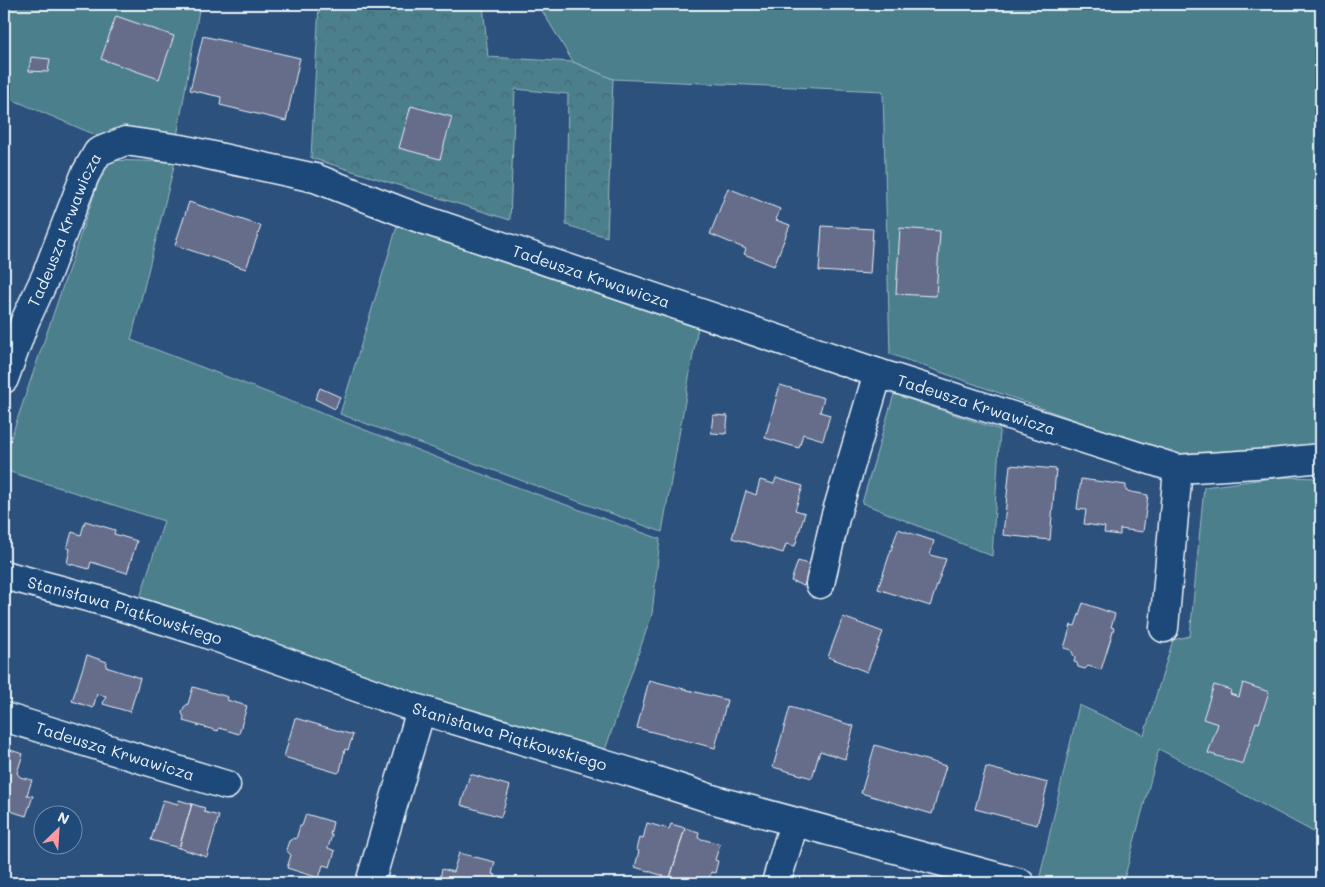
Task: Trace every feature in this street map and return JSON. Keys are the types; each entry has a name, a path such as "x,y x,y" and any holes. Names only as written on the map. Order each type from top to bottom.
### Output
{"street":[{"name":"Tadeusza Krwawicza","path":"4,379 25,321 46,276 85,175 98,152 125,141 181,149 314,178 416,217 878,373 1178,469 1321,458"},
{"path":"820,584 835,518 878,373"},
{"path":"1164,628 1178,469"},
{"name":"Stanisława Piątkowskiego","path":"4,575 106,602 201,632 420,710 715,800 1020,883"},
{"path":"370,883 420,710"},
{"name":"Tadeusza Krwawicza","path":"4,717 226,785"},
{"path":"776,883 794,823"}],"green space":[{"path":"4,4 200,4 177,137 122,128 98,136 4,96"},
{"path":"319,4 483,4 488,57 573,62 613,79 607,237 566,225 568,94 515,89 510,220 311,158"},
{"path":"538,4 1321,4 1321,446 1170,454 890,354 883,91 613,79 573,62"},
{"path":"106,160 175,162 131,340 451,463 660,539 652,614 604,753 432,700 138,604 164,521 4,470 4,458"},
{"path":"399,220 699,321 662,532 340,414"},
{"path":"894,394 1000,430 992,556 862,503"},
{"path":"1281,477 1321,478 1321,836 1159,749 1123,883 1073,883 1040,876 1079,705 1144,735 1173,640 1190,636 1204,487"}],"building":[{"path":"116,16 174,36 159,79 101,59"},
{"path":"203,36 300,58 286,121 220,105 221,97 190,90"},
{"path":"31,57 50,59 48,72 29,71"},
{"path":"411,106 452,117 440,159 399,148"},
{"path":"728,188 780,209 776,220 790,225 774,266 744,254 746,249 710,234"},
{"path":"189,202 261,226 246,269 175,245"},
{"path":"822,226 873,229 870,274 819,271"},
{"path":"900,228 940,231 936,296 896,294"},
{"path":"780,385 824,398 820,412 830,415 823,440 803,434 799,448 765,438"},
{"path":"320,388 340,397 335,409 315,399"},
{"path":"713,415 728,416 726,434 711,433"},
{"path":"1010,465 1056,469 1050,540 1003,535"},
{"path":"776,478 803,486 795,510 805,513 795,546 786,544 783,553 732,538 746,491 756,495 760,480 774,484"},
{"path":"1081,479 1126,485 1126,491 1148,495 1143,532 1120,529 1120,535 1104,533 1105,527 1084,524 1086,510 1077,509"},
{"path":"85,521 115,530 114,534 137,541 127,573 91,562 89,569 67,563 70,549 67,548 72,532 81,535"},
{"path":"898,529 934,541 930,555 946,559 930,606 878,589"},
{"path":"798,561 811,565 804,586 791,581"},
{"path":"1083,603 1115,614 1111,627 1114,628 1101,670 1088,666 1085,669 1078,667 1077,663 1074,662 1075,658 1071,650 1064,648 1071,625 1075,626"},
{"path":"843,617 883,632 867,672 828,657"},
{"path":"87,655 107,662 106,667 140,678 130,712 103,704 106,696 97,694 93,708 72,701"},
{"path":"649,680 727,700 715,748 637,728"},
{"path":"1243,683 1269,692 1259,723 1256,722 1243,764 1208,753 1218,724 1203,719 1214,685 1231,690 1230,694 1239,697"},
{"path":"193,687 228,697 227,700 247,706 239,734 219,728 218,731 183,721 182,713 184,707 188,704"},
{"path":"790,707 854,726 845,759 820,751 812,778 773,767"},
{"path":"295,718 353,735 348,750 345,749 338,773 284,757"},
{"path":"875,745 946,766 932,814 861,793"},
{"path":"4,748 23,754 17,773 20,777 32,780 27,795 33,796 26,816 4,809"},
{"path":"986,767 1048,783 1037,825 975,809"},
{"path":"470,774 510,786 501,817 461,805"},
{"path":"163,800 178,804 179,800 192,804 179,848 151,840"},
{"path":"192,804 205,808 204,812 219,816 207,857 179,848"},
{"path":"306,814 333,822 328,848 335,851 330,867 323,865 319,878 287,868 291,855 286,850 289,841 294,838 296,839"},
{"path":"647,823 669,829 671,824 685,828 670,878 635,867 639,851 636,850 639,838 643,839"},
{"path":"685,828 699,832 698,838 720,844 715,860 718,861 715,873 711,872 708,883 690,883 670,878"},
{"path":"459,853 495,862 492,874 496,875 493,883 439,883 442,869 453,872"}]}
